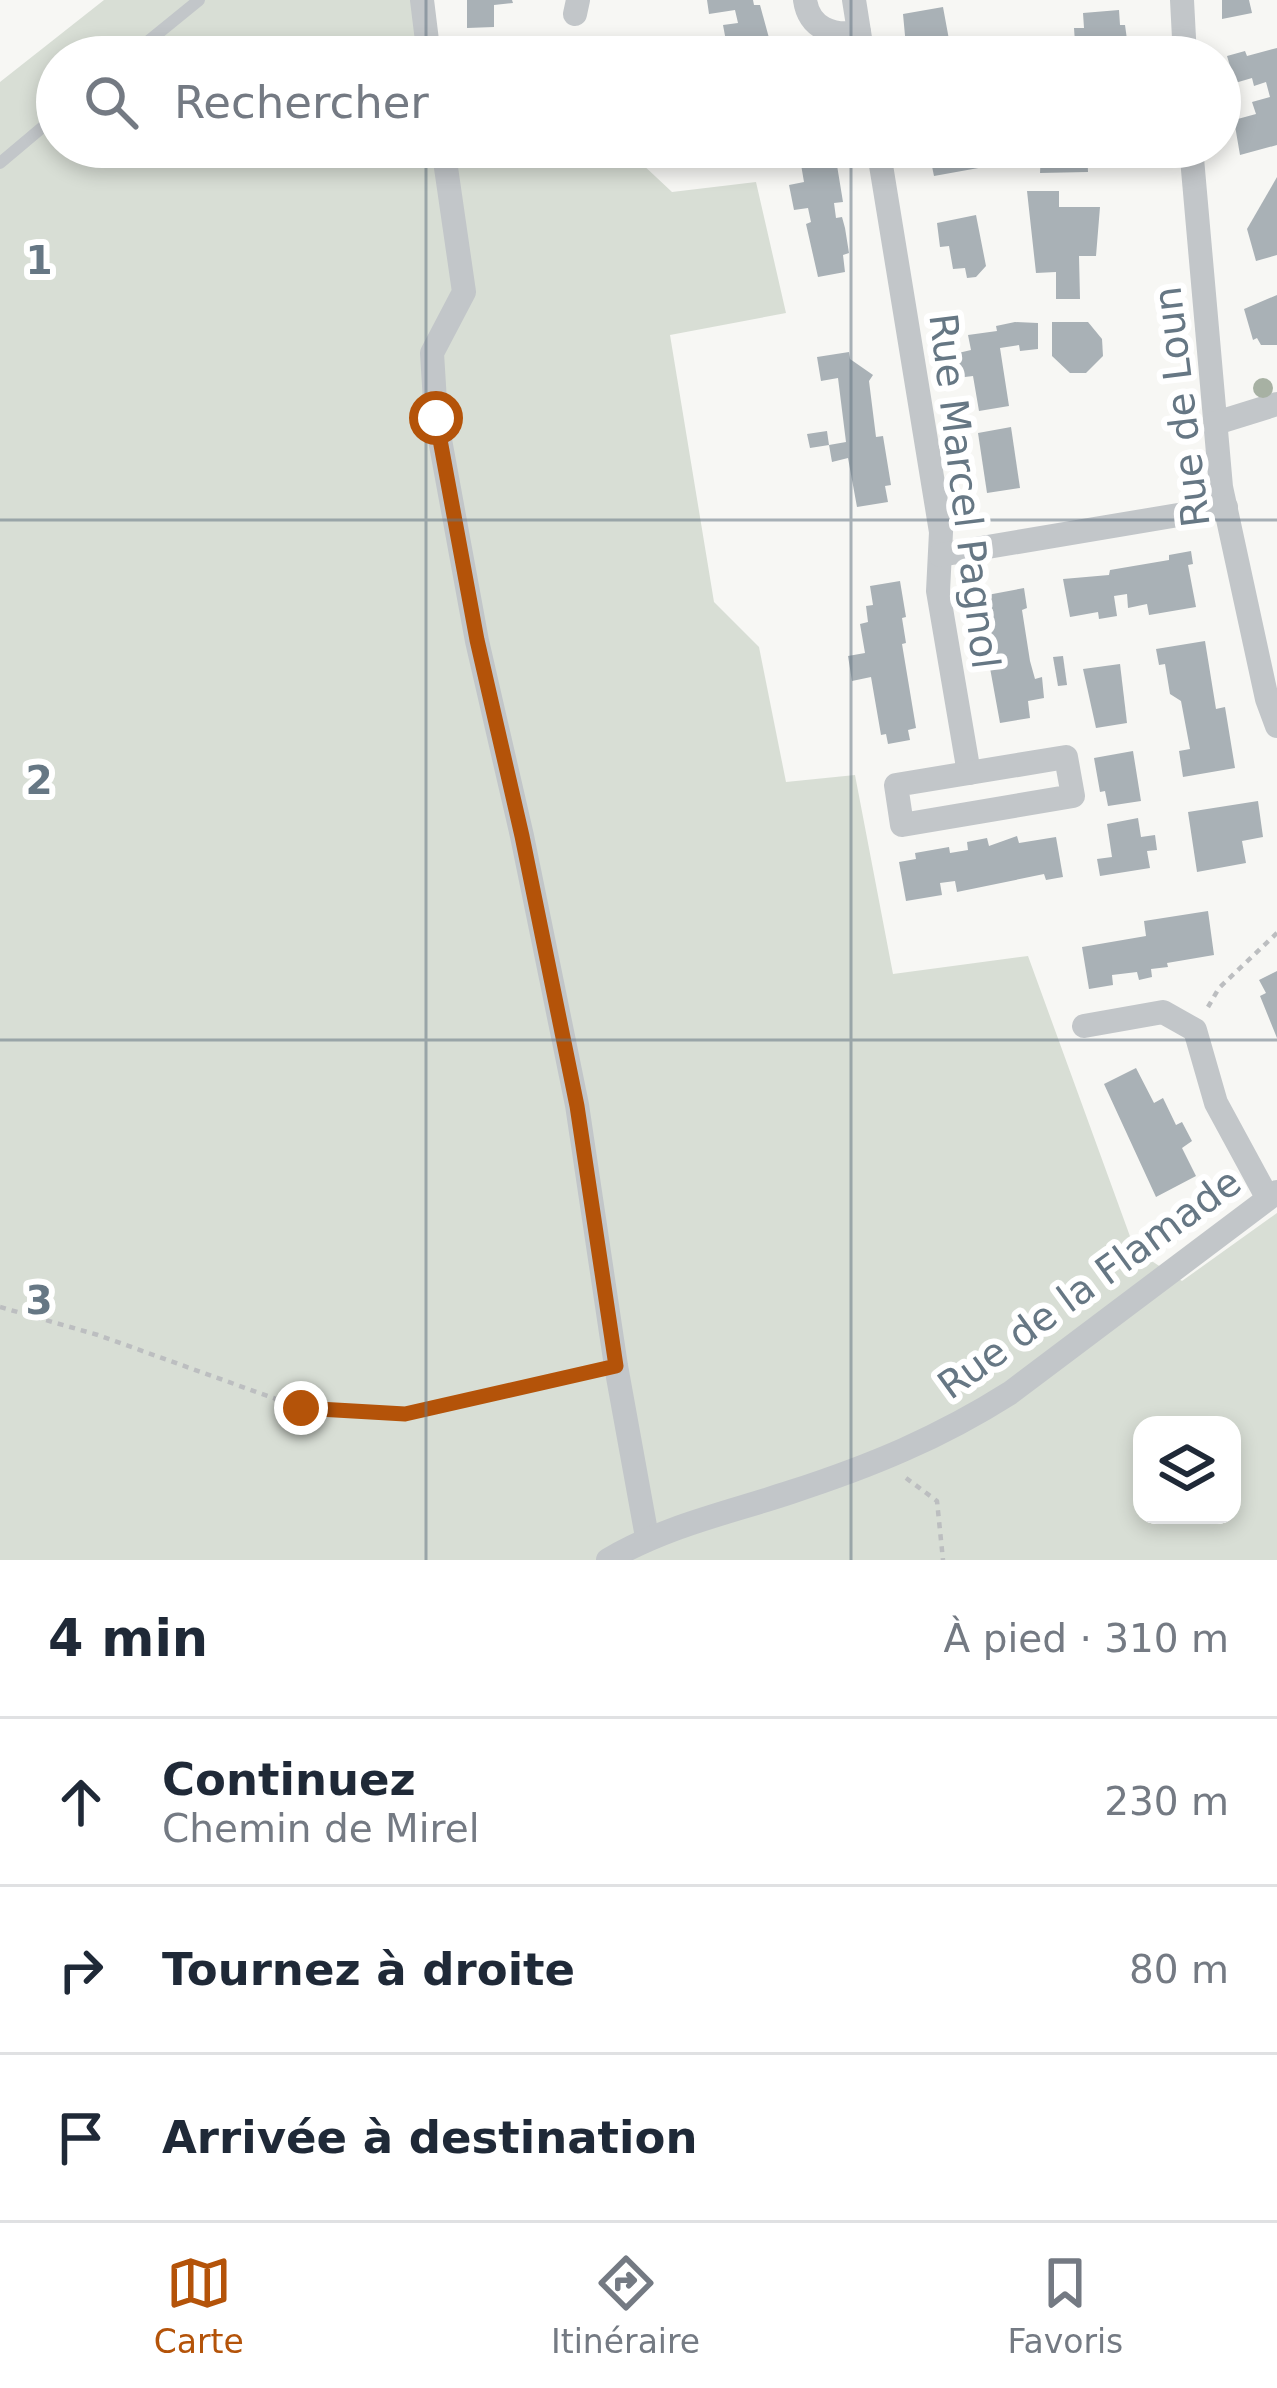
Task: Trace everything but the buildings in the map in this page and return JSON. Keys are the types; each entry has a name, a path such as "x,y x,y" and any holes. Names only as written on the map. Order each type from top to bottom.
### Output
{"street":[{"path":"422,0 426,36"},
{"path":"805,0 811,19 840,36"},
{"path":"854,0 860,36"},
{"path":"1182,0 1184,36"},
{"path":"446,168 464,292 432,353 436,418 477,640 577,1106 647,1537"},
{"name":"Rue Marcel Pagnol","path":"881,168 941,532 938,591 969,773"},
{"name":"Rue de Loun","path":"1193,168 1226,507 1267,699 1277,726"},
{"path":"1216,423 1277,404"},
{"path":"940,555 1226,507"},
{"path":"1066,757 1073,796 902,825 896,785 969,773 1066,757"},
{"path":"1084,1027 1163,1012 1195,1030 1216,1103 1272,1195"},
{"name":"Rue de la Flamade","path":"608,1560 647,1537 917,1447 1010,1393 1272,1195"}],"lane":[{"path":"155,36 199,0"},
{"path":"0,163 36,133"}],"path":[{"path":"1195,1030 1219,988 1277,933"},
{"path":"0,1307 98,1335 301,1408 405,1414 616,1366"},
{"path":"881,1461 937,1501 944,1560"}],"shaded area":[{"path":"104,0 414,0 420,36 58,36"},
{"path":"36,54 36,168 646,168 672,192 756,182 786,313 670,335 714,602 759,647 786,782 855,775 893,974 1028,956 1135,1250 1182,1281 1277,1213 1277,1560 0,1560 0,82"}],"route":[{"path":"301,1408 405,1414 616,1366 577,1106 477,640 436,418"}]}
